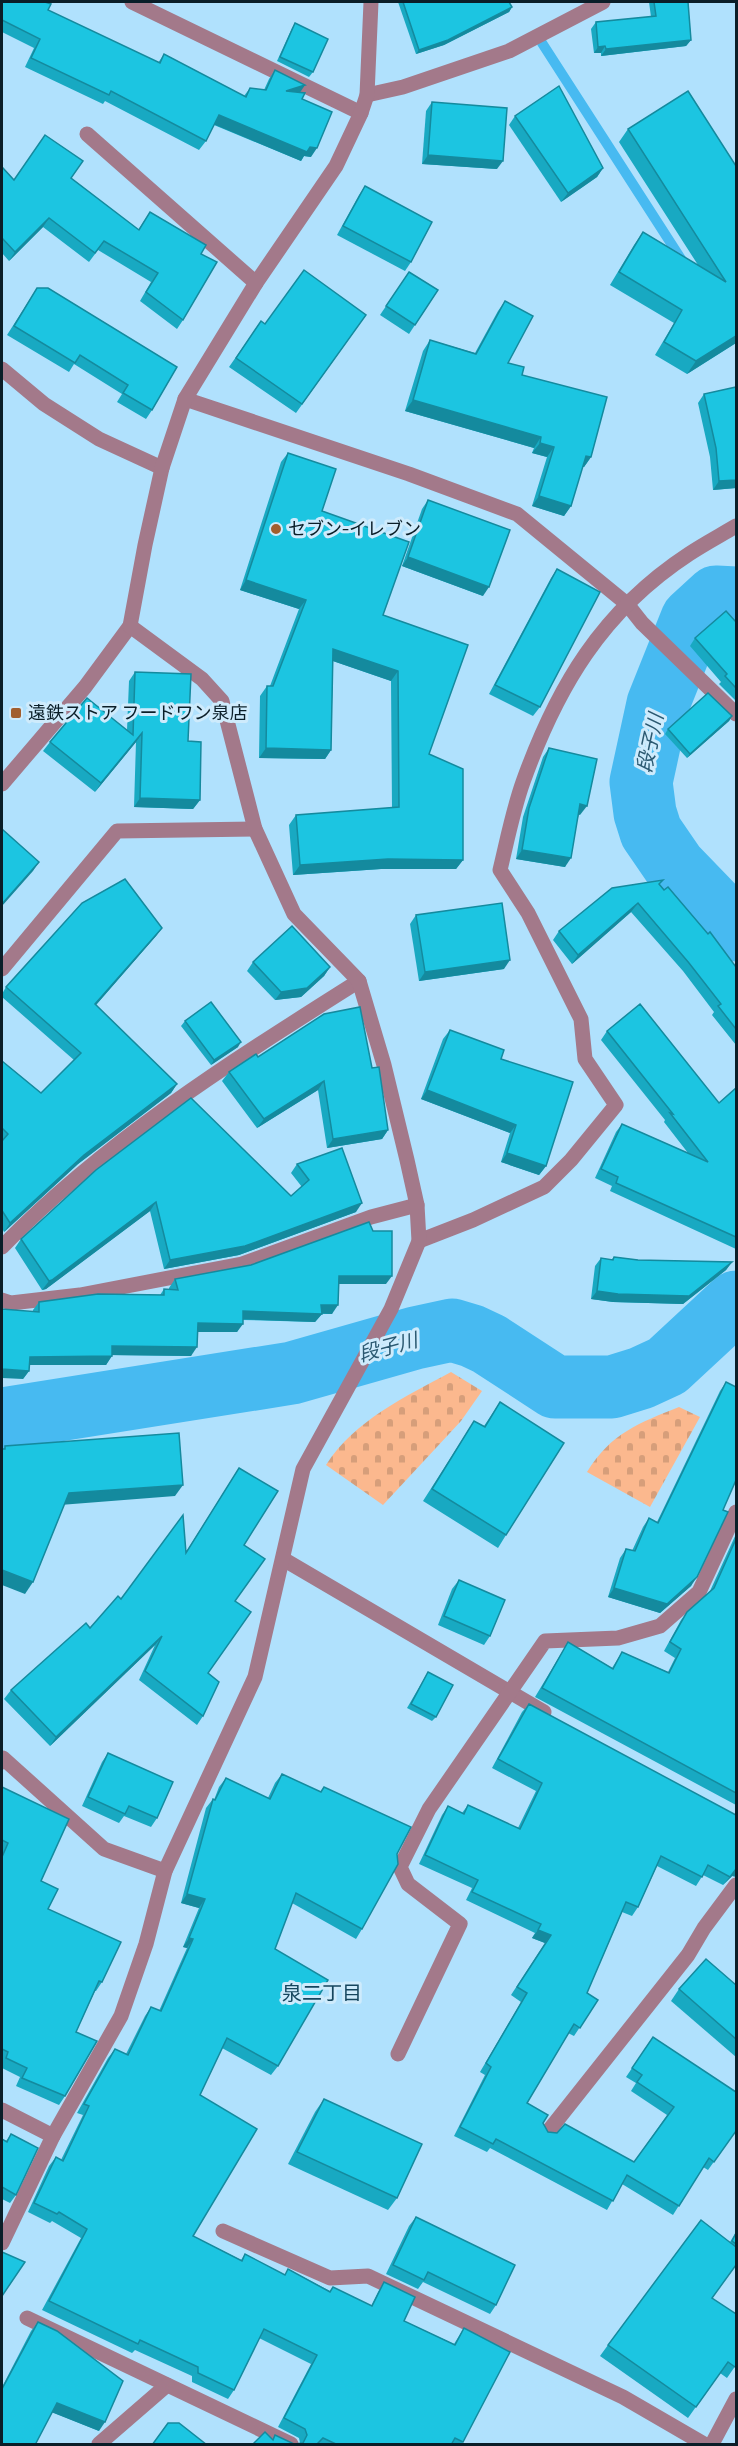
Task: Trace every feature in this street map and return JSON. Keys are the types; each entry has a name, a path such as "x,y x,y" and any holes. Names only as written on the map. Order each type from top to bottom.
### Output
{"street":[{"path":"132,2 361,113"},
{"path":"2,783 85,687 130,626 162,468 184,399 256,283 336,166 361,113 367,95 371,2"},
{"path":"367,95 404,87 509,51 603,2"},
{"path":"87,134 256,283"},
{"path":"2,369 44,404 99,439 162,468"},
{"path":"184,399 409,474 517,514 627,604 642,623 736,714"},
{"path":"419,1241 473,1220 544,1187 571,1160 616,1105 585,1059 581,1019 528,913 500,870 522,784 555,704 589,648 627,604 689,554 736,526"},
{"path":"2,2243 53,2136 121,2016 146,1944 165,1871 255,1677 303,1469 391,1309 419,1241 417,1205 384,1065 359,981 294,914 255,829 222,701 202,680 130,626"},
{"path":"2,969 117,831 255,829"},
{"path":"2,1247 28,1220 120,1141 298,1019 359,981"},
{"path":"2,1300 11,1303 80,1295 242,1264 371,1217 417,1205"},
{"path":"398,2054 460,1924 408,1884 400,1867 429,1809 544,1641 618,1638 660,1626 699,1592 736,1512"},
{"path":"284,1558 508,1693 560,1721"},
{"path":"2,1759 104,1849 165,1871"},
{"path":"547,2133 688,1955 704,1928 736,1885"},
{"path":"2,2110 53,2136"},
{"path":"223,2231 330,2278 368,2276 623,2397 704,2445"},
{"path":"27,2318 291,2445"},
{"path":"99,2445 167,2385"},
{"path":"712,2445 736,2399"}],"green space":[{"path":"451,1372 482,1391 461,1421 383,1505 326,1465 351,1435 366,1422"},
{"path":"679,1407 700,1417 650,1507 587,1472 606,1448 627,1431"}],"building":[{"path":"2,2 51,4 48,10 160,63 164,54 246,97 250,88 266,90 275,70 305,85 286,91 305,93 302,99 332,112 317,148 310,147 307,152 219,115 206,141 111,91 109,95 31,58 40,39 2,20"},
{"path":"403,2 509,2 512,7 448,40 419,50"},
{"path":"654,2 688,2 691,40 606,49 605,46 598,47 596,22 656,16"},
{"path":"295,23 328,39 313,72 280,57"},
{"path":"559,86 603,168 568,193 515,116"},
{"path":"688,91 736,166 736,336 696,361 664,342 682,310 619,272 643,232 726,282 628,129"},
{"path":"432,102 507,108 503,161 428,155"},
{"path":"45,135 83,161 71,178 139,230 150,212 206,245 201,254 217,262 183,320 146,292 158,273 104,241 95,253 49,218 15,252 2,238 2,167 14,180"},
{"path":"365,186 432,222 411,262 343,226"},
{"path":"304,270 366,315 302,404 236,358 261,321 265,324"},
{"path":"409,272 438,290 415,325 386,306"},
{"path":"37,288 48,288 177,367 152,410 123,393 128,385 80,355 75,363 14,326"},
{"path":"505,301 533,316 508,363 524,367 522,375 607,397 591,457 586,456 571,506 539,496 554,447 540,443 541,437 413,400 430,340 476,354"},
{"path":"736,387 736,480 719,481 716,448 704,394"},
{"path":"288,453 336,469 322,511 409,542 383,615 468,645 429,754 463,769 463,860 388,859 300,865 296,815 399,807 398,671 333,649 331,750 266,748 267,686 273,686 306,600 246,580"},
{"path":"428,500 510,530 489,587 408,557"},
{"path":"557,569 600,592 540,707 495,685"},
{"path":"726,611 736,622 736,688 725,676 727,674 695,638"},
{"path":"135,672 191,674 188,741 201,742 200,800 140,798 142,733 101,783 50,742 87,698 133,735"},
{"path":"708,693 732,716 690,754 668,729"},
{"path":"549,748 597,759 587,806 580,804 571,858 522,850 529,808"},
{"path":"2,829 39,862 2,904"},
{"path":"125,879 162,928 95,1004 177,1084 84,1155 10,1223 3,1212 2,1214 2,1141 8,1134 2,1128 2,1061 41,1093 81,1053 6,987 82,903"},
{"path":"663,880 659,884 664,890 668,887 708,934 710,932 736,967 736,1029 718,1006 721,1004 638,903 578,955 559,931 612,888"},
{"path":"502,903 510,960 425,972 416,915"},
{"path":"292,926 330,967 307,988 281,992 253,962"},
{"path":"211,1002 241,1042 214,1060 185,1021"},
{"path":"640,1004 719,1103 736,1088 736,1237 616,1183 618,1177 601,1169 622,1124 708,1162 607,1031"},
{"path":"360,1007 372,1068 379,1067 388,1130 333,1139 324,1081 264,1119 229,1072 256,1054 258,1057 324,1014"},
{"path":"450,1030 504,1050 501,1059 573,1082 546,1166 507,1153 516,1125 427,1090"},
{"path":"191,1098 291,1196 309,1180 297,1164 342,1148 362,1203 245,1246 170,1260 156,1202 49,1281 21,1239 96,1170"},
{"path":"369,1222 373,1231 392,1231 392,1276 339,1276 338,1305 321,1305 322,1314 243,1311 243,1324 198,1323 197,1347 112,1346 112,1356 30,1357 29,1371 2,1369 2,1309 39,1312 39,1302 98,1294 164,1295 164,1289 178,1290 175,1279 251,1265"},
{"path":"614,1257 638,1260 732,1262 689,1296 618,1294 597,1291 601,1258 613,1260"},
{"path":"726,1382 736,1387 736,1480 723,1510 728,1512 697,1577 667,1604 614,1588 626,1549 635,1551 649,1518 658,1523"},
{"path":"500,1402 564,1443 506,1535 432,1489 474,1421 485,1427"},
{"path":"179,1433 183,1485 69,1493 33,1582 2,1570 2,1449 5,1449 5,1446"},
{"path":"239,1468 278,1491 244,1545 265,1559 235,1601 251,1612 208,1673 219,1682 203,1716 145,1671 162,1636 56,1737 11,1690 86,1623 90,1628 118,1596 121,1599 183,1515 186,1553"},
{"path":"736,1539 736,1793 542,1688 568,1642 613,1669 622,1652 669,1673 681,1649 670,1642 687,1612 714,1588"},
{"path":"459,1580 505,1600 490,1636 444,1616"},
{"path":"428,1672 453,1685 436,1717 411,1704"},
{"path":"529,1704 736,1815 736,1869 730,1877 708,1865 702,1877 661,1856 638,1907 626,1902 587,1993 598,2000 580,2028 574,2024 527,2103 548,2115 543,2123 548,2132 557,2133 565,2124 634,2162 674,2107 637,2082 642,2075 632,2068 653,2037 736,2092 736,2131 714,2162 709,2158 679,2206 627,2175 613,2201 496,2139 493,2144 460,2127 491,2067 486,2063 527,1993 517,1987 551,1935 538,1930 541,1924 472,1892 478,1880 425,1855 448,1806 464,1814 468,1805 520,1829 542,1783 498,1759"},
{"path":"108,1753 173,1782 157,1818 129,1806 125,1814 88,1797"},
{"path":"282,1774 321,1792 324,1787 411,1827 397,1854 398,1864 362,1929 296,1893 275,1949 328,1980 278,2066 227,2038 200,2095 257,2129 193,2236 242,2261 245,2254 285,2275 288,2269 330,2292 333,2287 372,2306 384,2282 415,2297 404,2321 455,2345 464,2328 510,2352 463,2442 455,2438 451,2445 338,2445 323,2438 316,2445 252,2445 265,2432 273,2440 275,2435 294,2444 303,2443 307,2435 305,2429 284,2418 317,2355 264,2329 234,2390 198,2373 198,2367 140,2340 138,2344 49,2301 87,2229 59,2212 57,2214 34,2203 56,2157 63,2161 89,2106 84,2104 115,2049 128,2055 151,2007 161,2011 193,1939 189,1938 205,1899 187,1894 213,1799 215,1800 226,1778 270,1799"},
{"path":"2,1787 69,1819 41,1881 58,1889 48,1909 121,1942 102,1982 99,1981 76,2032 97,2041 65,2096 22,2078 27,2068 6,2058 8,2052 2,2049 2,1857 8,1843 2,1840"},
{"path":"706,1959 736,1985 736,2039 679,1989"},
{"path":"324,2099 422,2144 397,2198 297,2152"},
{"path":"11,2134 38,2148 16,2195 2,2187 2,2139 7,2142"},
{"path":"416,2217 515,2265 496,2305 428,2272 424,2280 393,2265"},
{"path":"701,2220 736,2247 736,2265 712,2298 736,2314 736,2365 735,2367 728,2362 696,2407 608,2345"},
{"path":"2,2252 25,2262 2,2296"},
{"path":"38,2322 57,2331 123,2381 105,2422 57,2403 35,2445 2,2445 2,2389"},
{"path":"168,2423 179,2423 207,2445 152,2445"}],"waterway":[{"path":"542,43 683,262"},
{"name":"段子川","path":"736,598 716,597 692,619 658,704 641,782 645,813 651,832 675,867 736,930"},
{"name":"段子川","path":"2,1419 292,1373 415,1338 452,1330 489,1344 555,1387 612,1387 641,1378 667,1366 736,1302"}],"place":[{"name":"セブン-イレブン","path":"276,529"},
{"name":"遠鉄ストア フードワン泉店","path":"16,713"}],"district":[{"name":"泉二丁目","path":"322,1993"}]}
